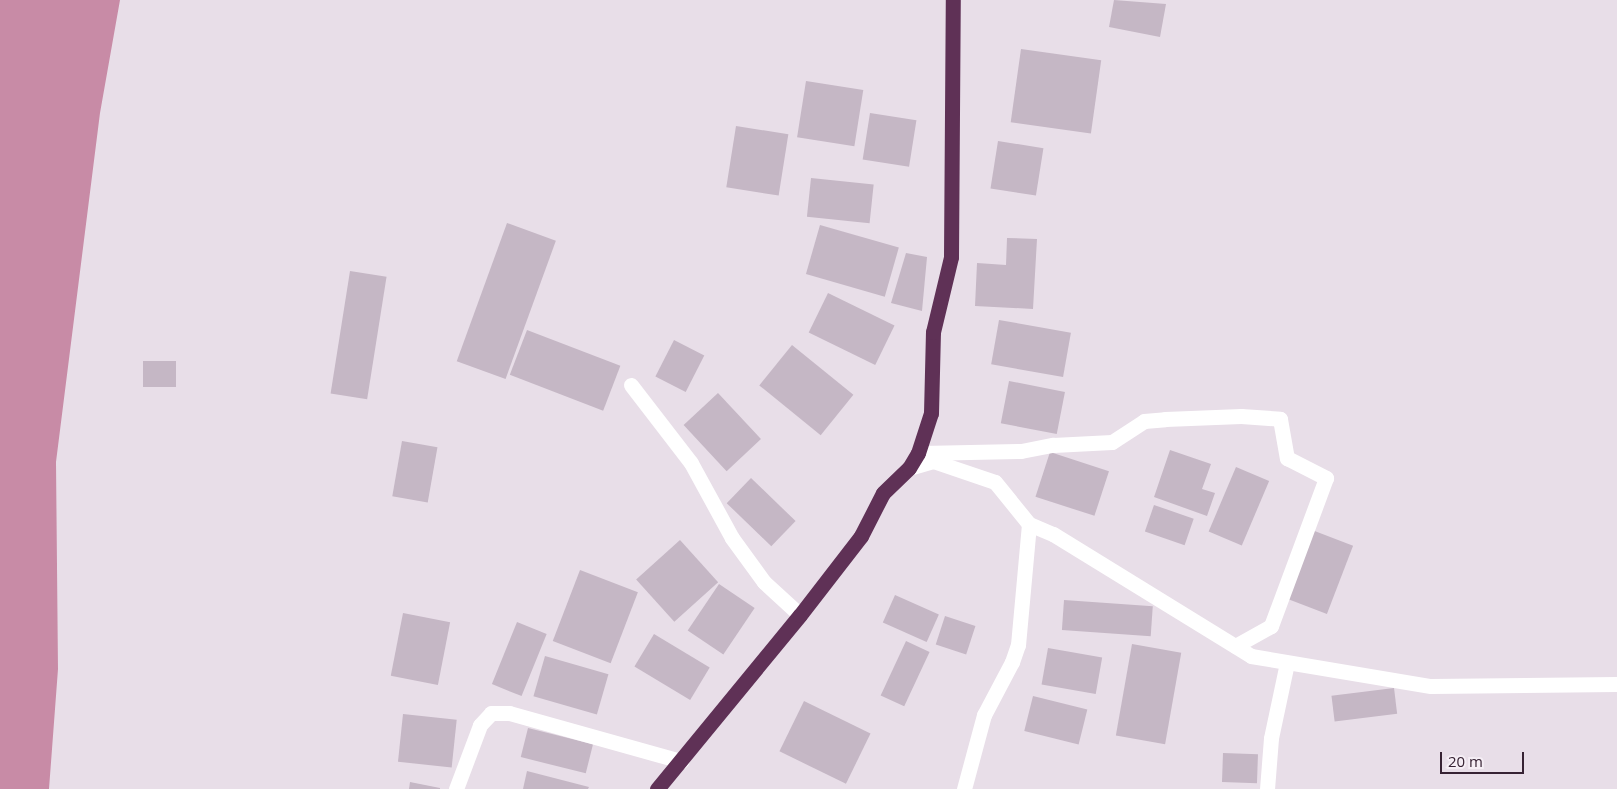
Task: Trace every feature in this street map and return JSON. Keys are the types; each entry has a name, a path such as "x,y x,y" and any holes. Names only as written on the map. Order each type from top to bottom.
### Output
{"highway":[{"path":"657,789 800,616 861,536 883,492 909,468 918,453 931,413 933,332 951,257 953,0"}],"street":[{"path":"631,385 691,463 728,531 764,582 800,616"},
{"path":"918,453 1021,451 1054,445 1112,442 1144,421 1241,416 1280,419 1287,458 1326,478 1271,626 1235,646"},
{"path":"909,468 933,460 995,482 1029,524 1053,534 1251,656 1431,686 1617,684"},
{"path":"964,789 984,715 1012,662 1018,645 1029,524"},
{"path":"1267,789 1272,738 1287,663"},
{"path":"456,789 480,725 491,713 509,712 681,761"}],"shaded area":[{"path":"0,0 120,0 100,113 56,462 58,669 49,789 0,789"}],"building":[{"path":"1114,0 1166,4 1160,37 1109,27"},
{"path":"1021,49 1101,60 1091,134 1011,122"},
{"path":"806,81 863,90 854,146 797,137"},
{"path":"870,113 916,120 909,167 863,159"},
{"path":"736,126 788,134 779,196 726,187"},
{"path":"998,141 1043,148 1036,196 990,188"},
{"path":"811,178 874,185 870,223 807,217"},
{"path":"507,223 556,241 506,379 457,361"},
{"path":"820,225 899,248 885,297 806,274"},
{"path":"1007,238 1037,239 1033,309 975,306 977,263 1006,265"},
{"path":"906,253 927,257 922,311 891,303"},
{"path":"350,271 387,277 367,399 331,393"},
{"path":"828,293 895,325 875,365 809,333"},
{"path":"999,320 1071,333 1063,377 991,364"},
{"path":"527,330 620,366 603,411 510,375"},
{"path":"674,340 704,355 686,392 655,377"},
{"path":"792,345 853,395 821,435 759,385"},
{"path":"143,361 176,361 176,387 143,387"},
{"path":"1009,381 1065,392 1057,434 1001,423"},
{"path":"718,393 761,439 727,471 684,425"},
{"path":"402,441 437,447 428,502 392,496"},
{"path":"1170,450 1211,464 1202,489 1215,493 1207,516 1154,497"},
{"path":"1050,452 1109,471 1094,516 1035,497"},
{"path":"1236,467 1269,481 1242,546 1209,531"},
{"path":"751,478 796,521 771,546 727,503"},
{"path":"1154,505 1194,519 1185,545 1145,531"},
{"path":"1312,530 1353,546 1327,614 1286,598"},
{"path":"680,540 718,582 674,622 636,579"},
{"path":"580,570 638,592 611,663 553,641"},
{"path":"719,584 755,608 723,654 688,630"},
{"path":"895,595 939,615 927,642 883,622"},
{"path":"1064,600 1153,606 1151,636 1062,630"},
{"path":"403,613 450,622 438,685 391,676"},
{"path":"945,616 975,626 966,654 936,645"},
{"path":"517,622 547,634 522,696 492,684"},
{"path":"654,634 710,667 690,700 634,667"},
{"path":"906,641 930,652 904,706 881,695"},
{"path":"1132,644 1181,653 1165,744 1116,736"},
{"path":"1048,648 1102,658 1096,694 1042,684"},
{"path":"545,656 608,674 597,715 533,696"},
{"path":"1394,688 1397,714 1335,721 1331,696"},
{"path":"1033,696 1087,710 1079,744 1024,731"},
{"path":"804,701 871,733 846,784 779,751"},
{"path":"403,714 457,720 452,767 398,762"},
{"path":"528,728 593,744 586,773 521,757"},
{"path":"1223,753 1258,754 1257,783 1222,782"},
{"path":"527,771 589,787 588,789 523,789"},
{"path":"410,782 440,788 440,789 409,789"}]}
